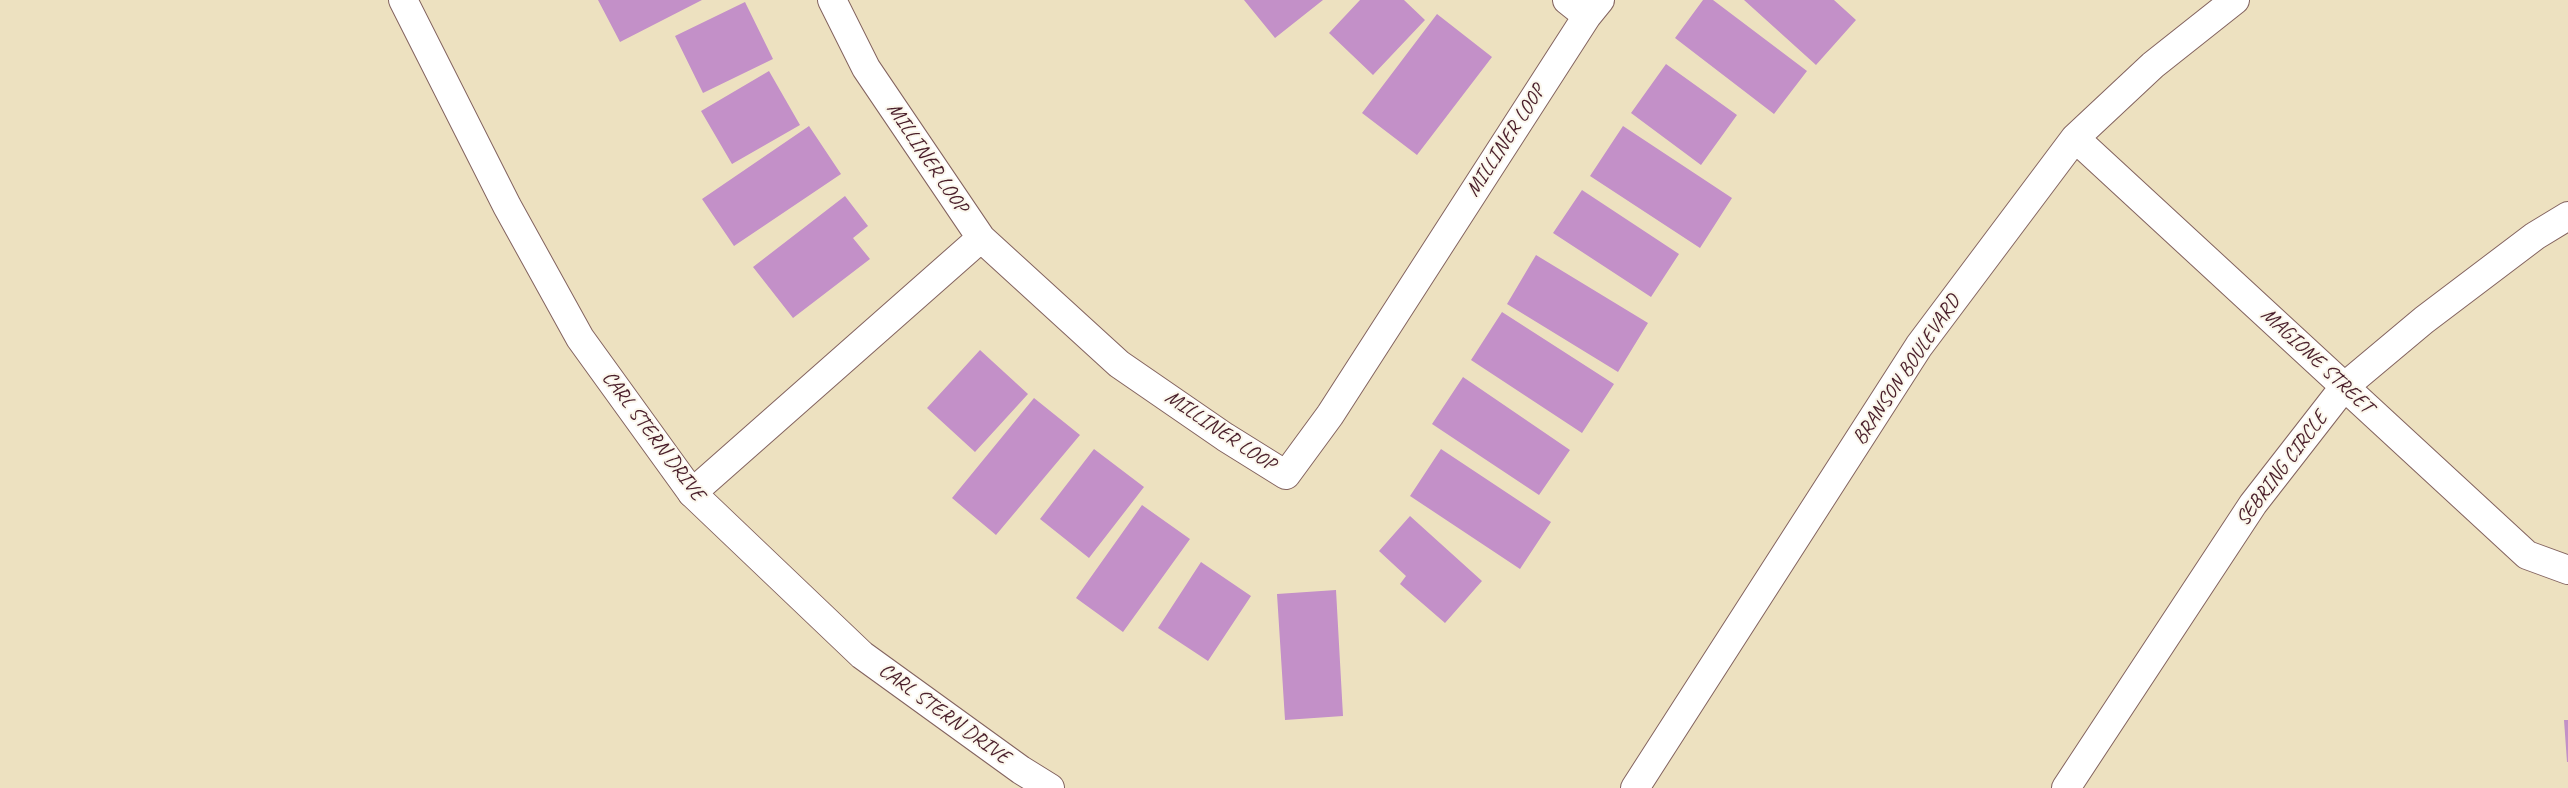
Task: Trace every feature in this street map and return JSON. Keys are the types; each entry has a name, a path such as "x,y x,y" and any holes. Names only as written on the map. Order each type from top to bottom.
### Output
{"street":[{"name":"CARL STERN DRIVE","path":"403,0 507,206 580,338 692,493 862,655 1021,770 1050,788"},
{"name":"MILLINER LOOP","path":"832,0 866,68 981,238 1119,364 1225,437 1286,475 1330,415 1585,5"},
{"name":"BRANSON BOULEVARD","path":"1635,788 1919,346 2075,138 2153,65 2235,0"},
{"name":"MAGIONE STREET","path":"2075,138 2527,555 2568,570"},
{"name":"SEBRING CIRCLE","path":"2066,788 2253,504 2344,387 2456,296 2534,236 2568,216"},
{"path":"692,493 981,238"}],"building":[{"path":"598,0 702,0 620,42"},
{"path":"1244,0 1323,0 1275,38"},
{"path":"1360,0 1404,0 1425,20 1373,75 1329,33"},
{"path":"1703,0 1713,0 1807,71 1774,114 1675,38"},
{"path":"1744,0 1834,0 1856,20 1816,65"},
{"path":"745,2 773,59 703,93 675,36"},
{"path":"1437,14 1492,57 1417,155 1362,113"},
{"path":"1666,64 1737,115 1701,165 1631,113"},
{"path":"769,71 800,125 732,164 701,111"},
{"path":"809,126 841,174 734,246 702,199"},
{"path":"1623,126 1732,198 1700,248 1590,176"},
{"path":"1582,190 1679,254 1651,297 1553,233"},
{"path":"845,196 868,226 853,238 870,259 793,318 753,267"},
{"path":"1536,255 1648,323 1618,372 1507,304"},
{"path":"1502,312 1614,384 1582,433 1471,360"},
{"path":"980,350 1028,394 975,452 927,408"},
{"path":"1463,377 1570,450 1539,495 1432,424"},
{"path":"1034,398 1080,435 996,535 952,498"},
{"path":"1094,449 1144,487 1089,558 1040,519"},
{"path":"1441,449 1551,522 1520,569 1410,496"},
{"path":"1142,505 1190,539 1123,632 1076,598"},
{"path":"1410,516 1482,581 1445,623 1400,584 1406,576 1379,551"},
{"path":"1201,562 1251,596 1208,661 1158,628"},
{"path":"1336,590 1343,716 1285,720 1277,594"},
{"path":"2564,720 2568,720 2568,762 2567,762"}]}
